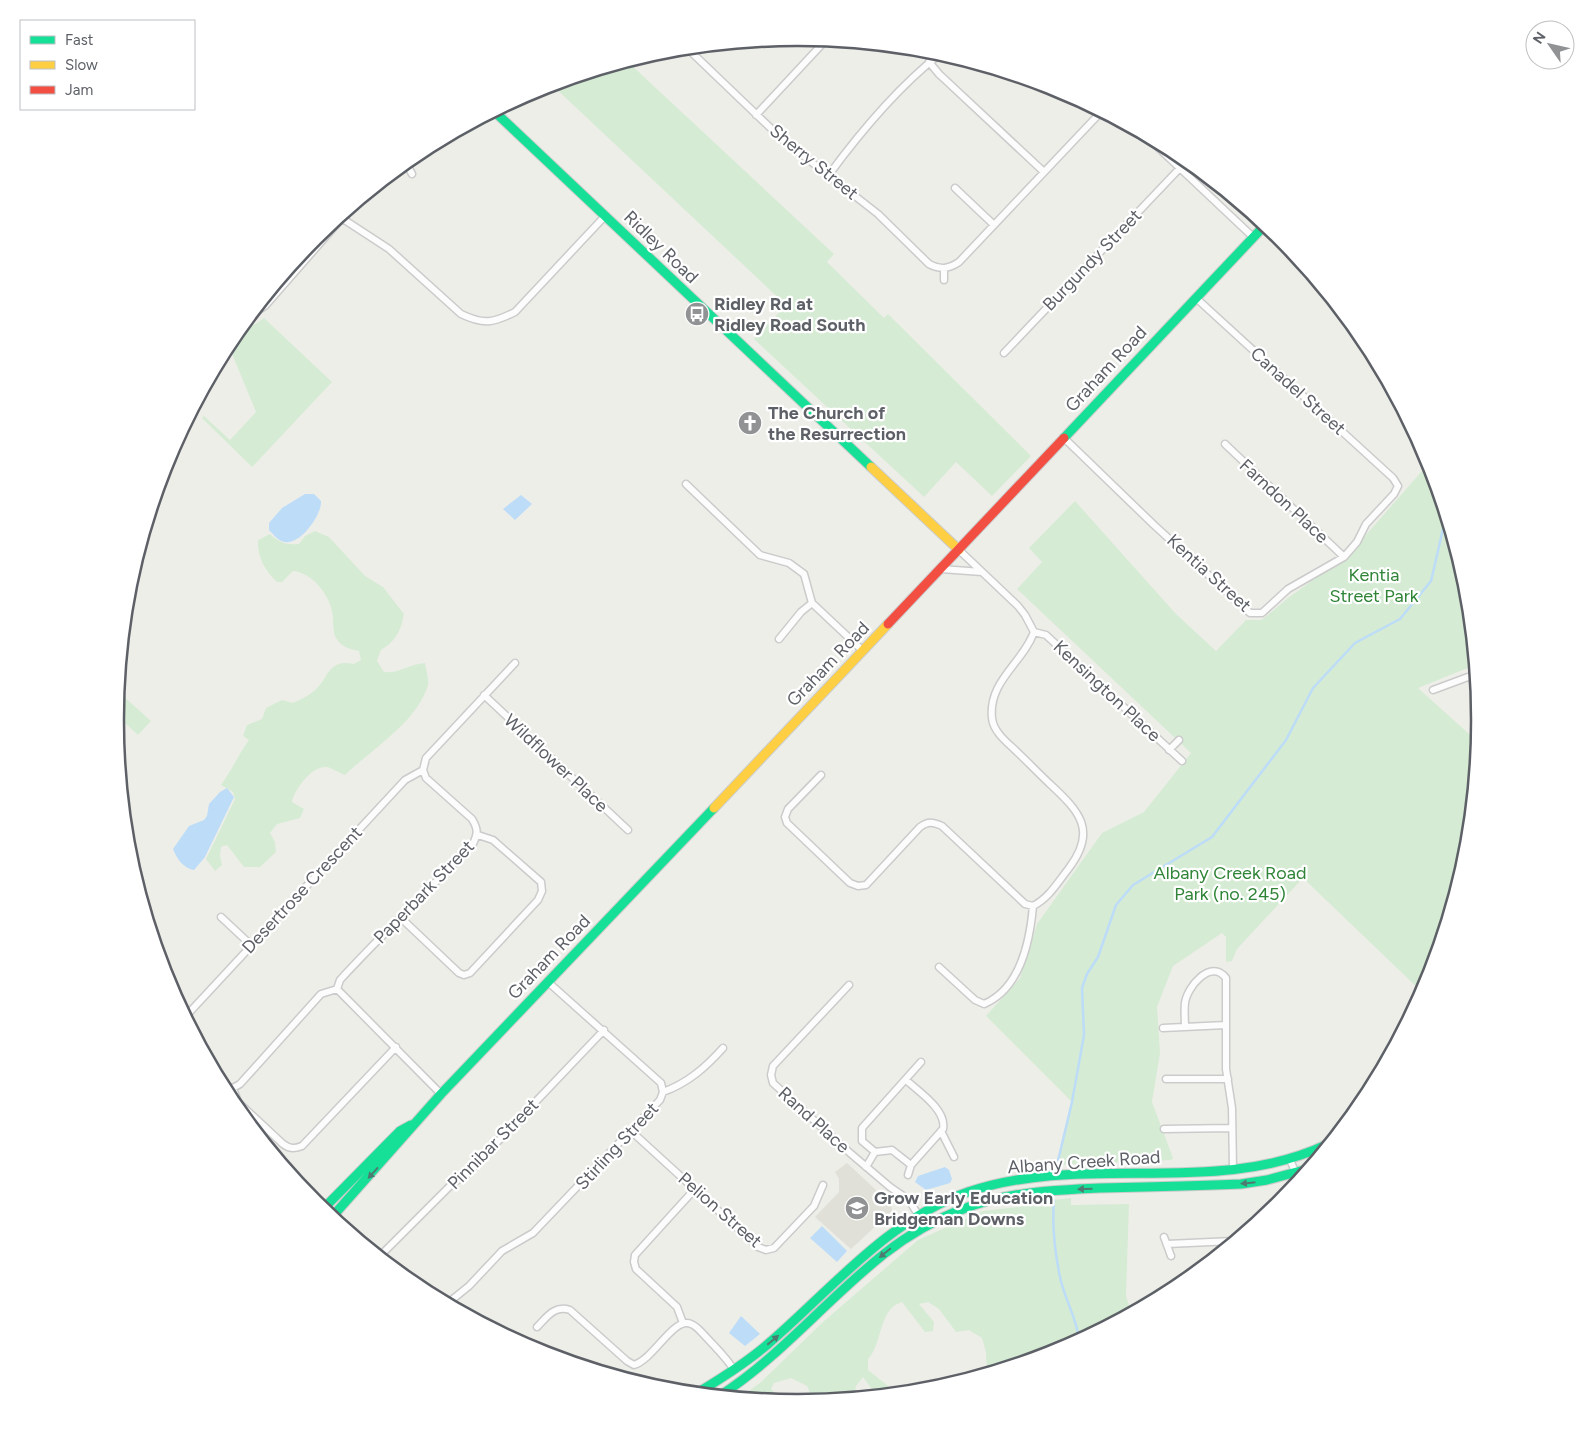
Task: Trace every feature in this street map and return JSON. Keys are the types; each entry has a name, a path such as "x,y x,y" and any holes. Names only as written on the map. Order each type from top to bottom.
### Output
{"street":[{"path":"756,115 819,47"},
{"name":"Sherry Street","path":"694,55 756,115 799,153 878,214 929,264 944,269"},
{"path":"828,176 870,122 912,77 932,60"},
{"path":"929,62 939,74 1044,172"},
{"name":"Ridley Road","path":"499,117 958,550"},
{"path":"944,280 944,269 959,262 1096,117"},
{"path":"1171,159 1253,237"},
{"name":"Burgundy Street","path":"1004,353 1180,168"},
{"path":"409,169 412,174"},
{"path":"955,188 994,224"},
{"path":"345,221 389,249 461,314 474,320 489,322 497,321 515,312 605,216"},
{"name":"Graham Road","path":"337,1211 441,1094 864,651 1260,230"},
{"name":"Canadel Street","path":"1196,298 1393,478 1398,486"},
{"name":"Kentia Street","path":"1064,438 1154,525 1250,613 1262,613 1288,589 1328,568 1344,557 1357,542 1366,524 1394,494 1398,486"},
{"name":"Farndon Place","path":"1225,444 1344,557"},
{"path":"686,484 760,555 789,563 804,574 812,603 864,651"},
{"name":"Kensington Place","path":"958,550 1018,606 1034,632 1046,635 1182,762"},
{"path":"941,569 982,572"},
{"path":"779,638 812,603"},
{"path":"821,775 788,809 785,817 788,823 850,883 858,886 866,885 920,827 926,823 934,822 942,826 1025,904 1034,906 1044,901 1079,854 1084,836 1083,825 1075,807 1000,736 992,720 992,699 1002,678 1024,655 1034,632"},
{"path":"423,770 426,758 515,663"},
{"path":"1433,690 1470,678"},
{"name":"Wildflower Place","path":"484,695 628,830"},
{"name":"Kensington Place","path":"1169,750 1179,740"},
{"name":"Paperbark Street","path":"337,989 340,980 390,926 401,918 473,844 478,835 477,827 472,819 426,778 423,770"},
{"name":"Desertrose Crescent","path":"190,1012 405,780 423,770"},
{"path":"401,918 459,973 464,975 470,973 538,900 542,891 541,882 493,840 478,835"},
{"path":"939,966 975,1000 984,1004 992,1001 1014,978 1019,968 1032,921 1034,906"},
{"path":"221,917 251,945"},
{"path":"1185,1027 1185,1002 1187,995 1199,978 1208,972 1217,971 1226,978 1228,1079 1234,1170"},
{"name":"Stirling Street","path":"454,1298 469,1286 502,1251 534,1233 660,1100 663,1092 661,1083 604,1030 548,982"},
{"name":"Rand Place","path":"850,985 773,1066 771,1075 773,1083 866,1167 909,1200 925,1226"},
{"path":"234,1088 271,1052 282,1036 321,994 337,989 441,1094"},
{"path":"1163,1028 1226,1025"},
{"name":"Pinnibar Street","path":"384,1252 453,1183 466,1175 604,1030"},
{"path":"253,1116 289,1148 302,1146 396,1047"},
{"path":"663,1092 675,1088 693,1076 723,1048"},
{"path":"910,1165 892,1150 874,1152 862,1141 862,1128 921,1062"},
{"path":"1166,1079 1228,1079"},
{"path":"906,1080 940,1114 944,1124 941,1131 910,1165 908,1175"},
{"name":"Graham Road","path":"329,1203 400,1131 414,1124"},
{"path":"1164,1129 1232,1128"},
{"name":"Pelion Street","path":"631,1131 758,1247 766,1250 774,1248 814,1206 823,1186"},
{"path":"941,1131 954,1157"},
{"name":"Albany Creek Road","path":"706,1387 734,1370 778,1336 875,1244 919,1214 969,1192 1023,1180 1262,1167 1294,1158 1317,1149"},
{"path":"866,1167 874,1152"},
{"path":"1294,1158 1300,1169"},
{"name":"Albany Creek Road","path":"729,1390 781,1350 883,1254 925,1226 976,1204 1023,1193 1240,1184 1294,1174"},
{"path":"683,1323 677,1307 636,1269 634,1262 635,1255 694,1190"},
{"path":"1164,1237 1171,1256"},
{"path":"1167,1244 1225,1241"},
{"path":"537,1327 554,1310 562,1308 570,1310 627,1361 634,1365 644,1362 674,1328 683,1323 692,1324 725,1356 734,1370"}],"shaded area":[{"name":"Grow Early Education Bridgeman Downs","path":"847,1163 891,1204 892,1211 851,1249 815,1217 839,1192 839,1179 835,1172"}],"green space":[{"path":"633,67 834,254 827,262 884,318 888,314 1031,456 992,496 956,462 924,497 754,339 786,305 558,91"},
{"path":"264,318 332,382 252,467 202,418 204,416 230,440 256,412 232,354 252,326"},
{"path":"1423,470 1448,546 1458,589 1469,667 1418,688 1471,735 1470,764 1458,851 1435,937 1416,986 1303,878 1237,949 1232,961 1226,962 1226,937 1222,933 1173,966 1157,1007 1160,1053 1152,1102 1173,1158 1171,1160 1057,1165 1072,1102 986,1016 1020,978 1037,924 1102,833 1144,812 1191,753 1017,589 1042,562 1029,548 1075,501 1176,614 1216,651 1246,620 1261,620 1350,553"},
{"path":"315,531 329,537 365,576 383,587 404,614 397,635 381,650 377,661 384,672 394,672 425,663 428,685 423,698 404,723 345,775 327,767 321,767 305,779 296,791 292,802 304,809 300,818 277,824 270,833 275,842 276,852 260,867 244,867 227,845 221,847 222,865 215,871 206,859 235,799 233,792 221,785 249,740 243,736 247,725 262,719 266,708 282,700 293,703 309,695 319,686 329,671 338,664 354,664 361,660 359,651 343,646 336,638 330,604 318,585 307,576 293,571 282,582 277,582 265,568 260,558 258,540 270,534 283,543 299,544 305,536"},
{"path":"125,697 151,721 138,735 124,722"},
{"path":"1071,1198 1071,1205 1129,1204 1126,1296 1129,1306 1055,1342 987,1366 986,1352 982,1338 969,1330 956,1332 939,1309 928,1302 919,1304 934,1322 933,1331 925,1332 902,1302 894,1306 889,1312 873,1353 868,1359 868,1370 890,1387 872,1389 863,1377 856,1386 855,1391 810,1393 807,1386 791,1378 774,1383 771,1389 775,1393 748,1392 761,1382 823,1322 918,1240 983,1211 1027,1206 1053,1207 1054,1200"}],"water":[{"path":"305,494 314,494 321,501 314,521 303,534 291,542 285,542 276,538 269,530 269,523 282,508"},
{"path":"521,495 532,504 515,520 503,509"},
{"path":"227,788 234,797 205,857 194,870 187,867 179,860 173,849 189,826 204,820 207,816 209,804 220,792"},
{"path":"945,1167 949,1170 952,1179 950,1183 926,1190 915,1182 918,1176"},
{"path":"822,1226 847,1251 837,1262 810,1238"},
{"path":"741,1316 760,1334 745,1346 729,1333"}],"waterway":[{"path":"1057,1165 1072,1102 1084,1035 1082,988 1087,974 1098,957 1116,905 1133,885 1212,837 1286,740 1313,688 1355,643 1400,619 1431,581 1443,529"},
{"path":"1054,1200 1055,1248 1058,1268 1078,1332"}],"traffic: fast":[{"path":"500,116 871,467"},
{"path":"1064,438 1260,230"},
{"path":"337,1211 441,1094 714,808"},
{"path":"329,1203 400,1131 411,1125"},
{"path":"706,1387 760,1351 861,1258 886,1238 911,1220 939,1204 968,1192 1012,1181 1058,1175 1241,1169 1285,1160 1317,1148"},
{"path":"728,1390 784,1345 863,1271 902,1240 922,1228 963,1209 979,1203 1031,1193 1101,1188 1241,1184 1267,1180 1296,1172"}],"traffic: slow":[{"path":"871,467 959,550"},
{"path":"714,808 888,624"}],"traffic: jam":[{"path":"888,624 1064,438"}],"place":[{"name":"Ridley Rd at Ridley Road South","path":"697,314"},
{"name":"The Church of the Resurrection","path":"750,423"},
{"name":"Grow Early Education Bridgeman Downs","path":"857,1208"}],"park label":[{"name":"Kentia Street Park","path":"1374,585"},
{"name":"Albany Creek Road Park (no. 245)","path":"1230,883"}]}
